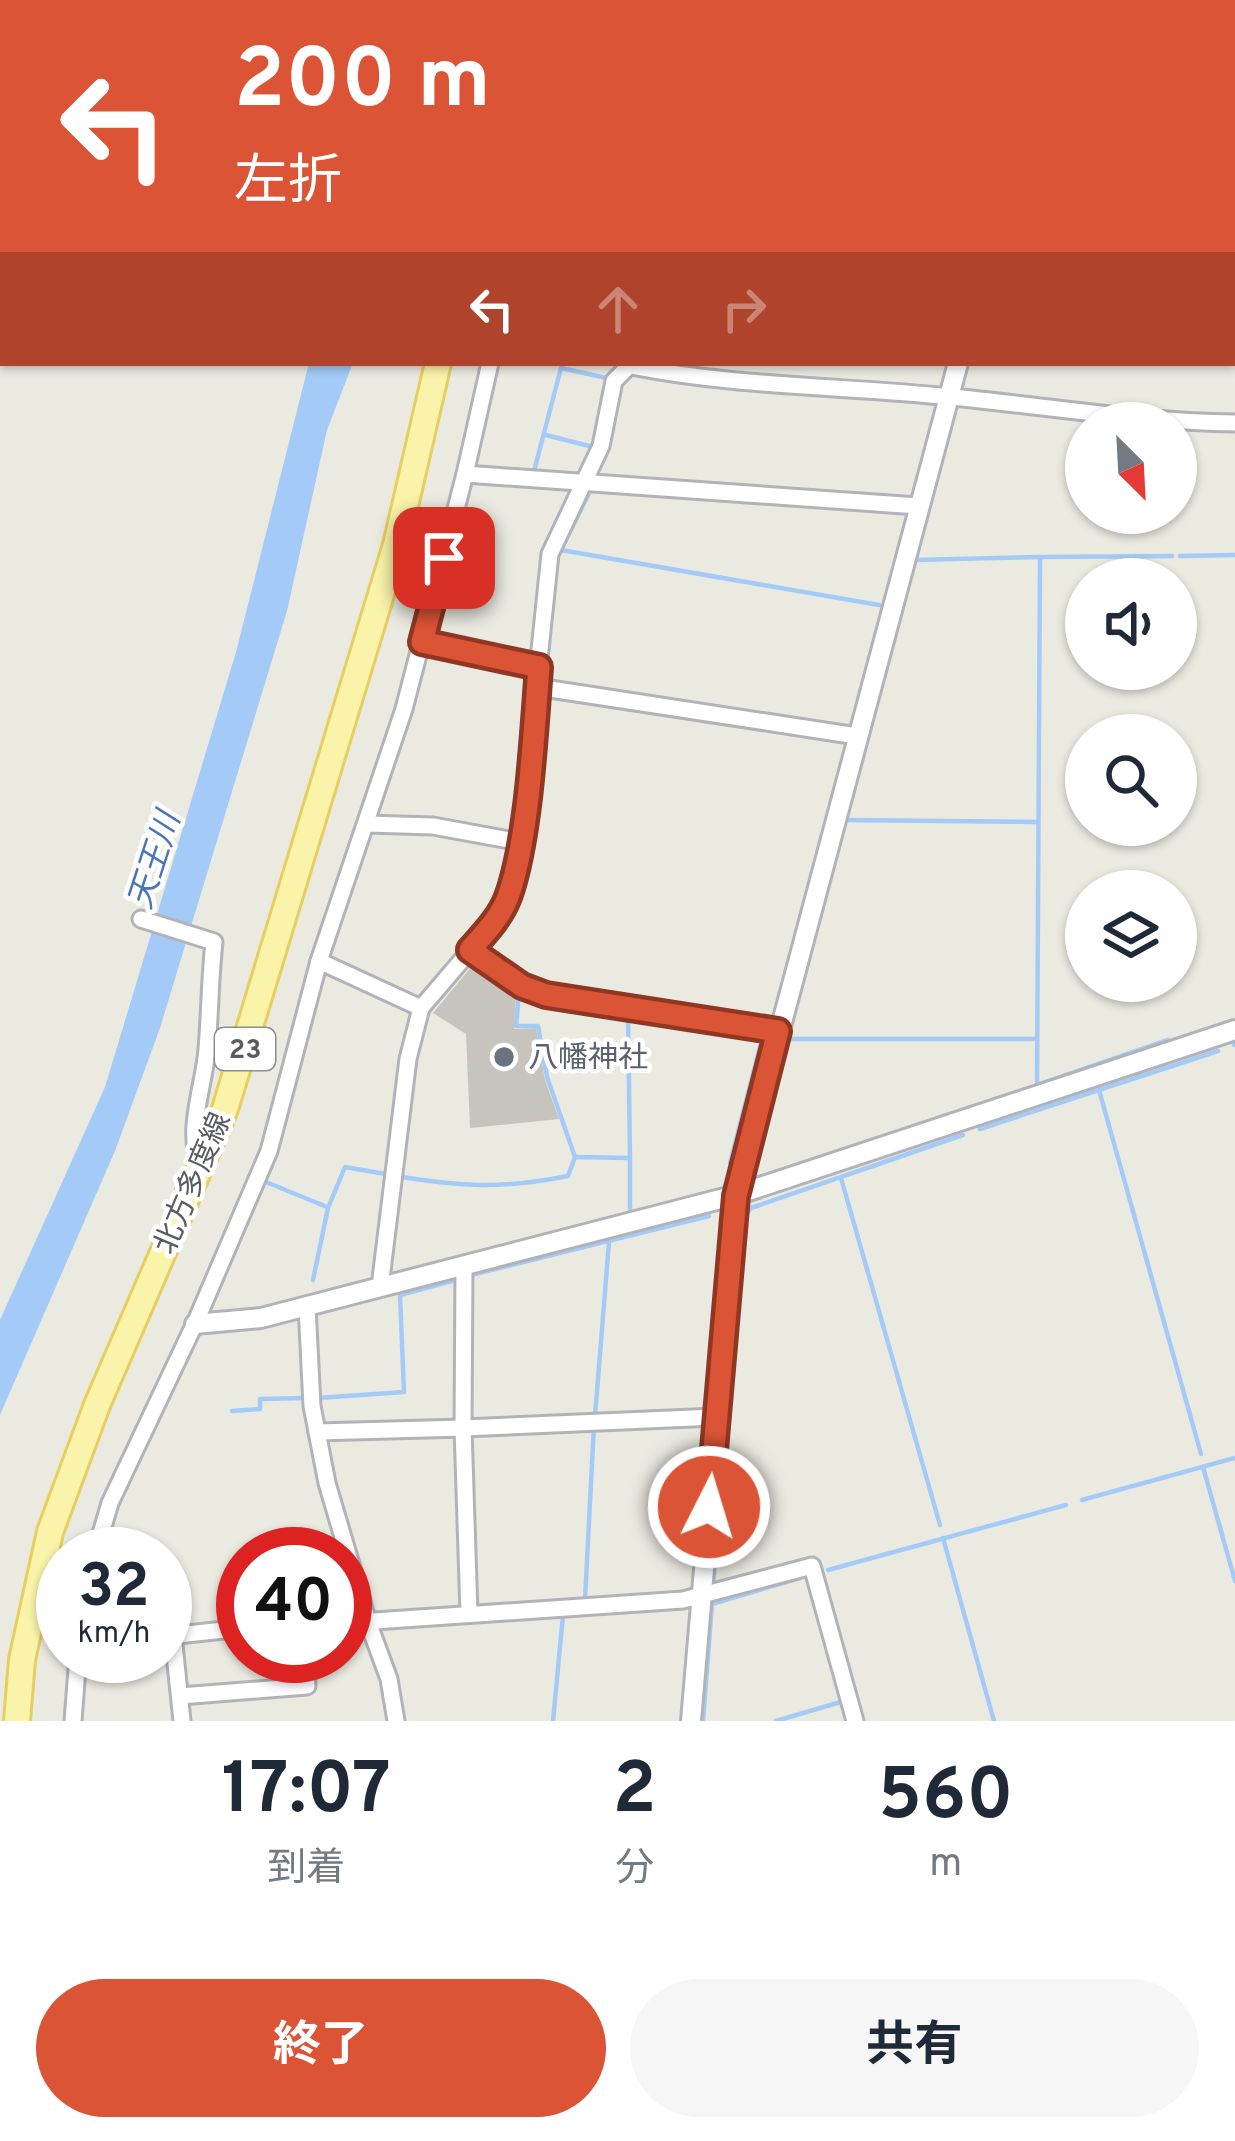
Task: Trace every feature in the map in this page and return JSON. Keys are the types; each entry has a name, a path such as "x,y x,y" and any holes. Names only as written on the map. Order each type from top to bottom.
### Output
{"main road":[{"name":"北方多度線","path":"17,1721 33,1608 68,1477 225,1109 246,1047 397,545 437,366"}],"street":[{"path":"103,1527 269,1151 319,962 422,642 489,366"},
{"path":"380,1287 408,1059 421,1008 497,919 508,897 520,842 550,554 602,446 614,381 630,366"},
{"path":"652,366 1176,423 1235,423"},
{"path":"691,1721 736,1196 957,366"},
{"path":"465,474 918,506"},
{"path":"422,642 539,667"},
{"path":"538,687 856,736"},
{"path":"367,824 433,826 520,842"},
{"path":"141,919 214,942 207,1052 195,1121 195,1153 200,1165"},
{"path":"470,950 522,986 546,995 778,1031"},
{"path":"319,962 421,1008"},
{"path":"195,1324 261,1318 736,1196 1235,1030"},
{"path":"464,1267 469,1614"},
{"path":"307,1306 317,1432 340,1527"},
{"path":"317,1432 716,1418"},
{"path":"372,1622 701,1597 812,1566 855,1721"},
{"path":"372,1633 389,1679 396,1721"},
{"path":"73,1721 76,1683"},
{"path":"178,1683 182,1721"},
{"path":"181,1696 307,1683"}],"water":[{"path":"308,366 352,366 327,430 287,611 160,1028 115,1151 0,1415 0,1320 105,1087 236,652"}],"building":[{"name":"八幡神社","path":"472,966 516,996 514,1029 536,1028 545,1080 559,1119 470,1128 466,1034 433,1013"}],"waterway":[{"path":"533,475 561,368 611,379"},
{"path":"546,435 593,447"},
{"path":"589,493 561,550 879,605"},
{"path":"1180,556 1235,555"},
{"path":"1040,557 1172,556"},
{"path":"913,560 1040,557 1037,1085 1168,1040"},
{"path":"533,810 542,702 549,697 777,731"},
{"path":"843,820 1036,822"},
{"path":"796,1003 808,963"},
{"path":"519,992 516,1026 538,1026 547,1077 575,1157"},
{"path":"628,1000 666,1006"},
{"path":"396,1176 502,1185 568,1176 575,1157 630,1158 628,1015 633,1016"},
{"path":"734,1164 730,1163 762,1039 757,1035"},
{"path":"786,1039 1037,1039"},
{"path":"980,1129 1218,1051"},
{"path":"1099,1090 1201,1454"},
{"path":"754,1165 766,1118"},
{"path":"742,1220 751,1208 963,1135"},
{"path":"630,1158 630,1212"},
{"path":"313,1280 328,1208 345,1167 386,1174"},
{"path":"841,1178 940,1525"},
{"path":"266,1182 327,1207"},
{"path":"471,1275 709,1216"},
{"path":"595,1416 609,1242"},
{"path":"713,1585 741,1244"},
{"path":"318,1398 404,1392 400,1295 452,1281"},
{"path":"232,1411 260,1409 260,1399 306,1398"},
{"path":"585,1599 594,1425"},
{"path":"1082,1500 1235,1458"},
{"path":"1203,1467 1235,1581"},
{"path":"828,1570 1066,1505"},
{"path":"943,1538 994,1721"},
{"path":"703,1721 712,1604 800,1578"},
{"path":"628,1611 681,1608"},
{"path":"553,1721 563,1615"},
{"path":"776,1721 844,1701"}],"place":[{"name":"八幡神社","path":"504,1057"}],"route":[{"path":"444,558 422,642 539,667 520,842 508,897 497,919 470,950 522,986 546,995 778,1031 736,1196 709,1507"}],"water label":[{"name":"天王川","path":"153,860"}]}
